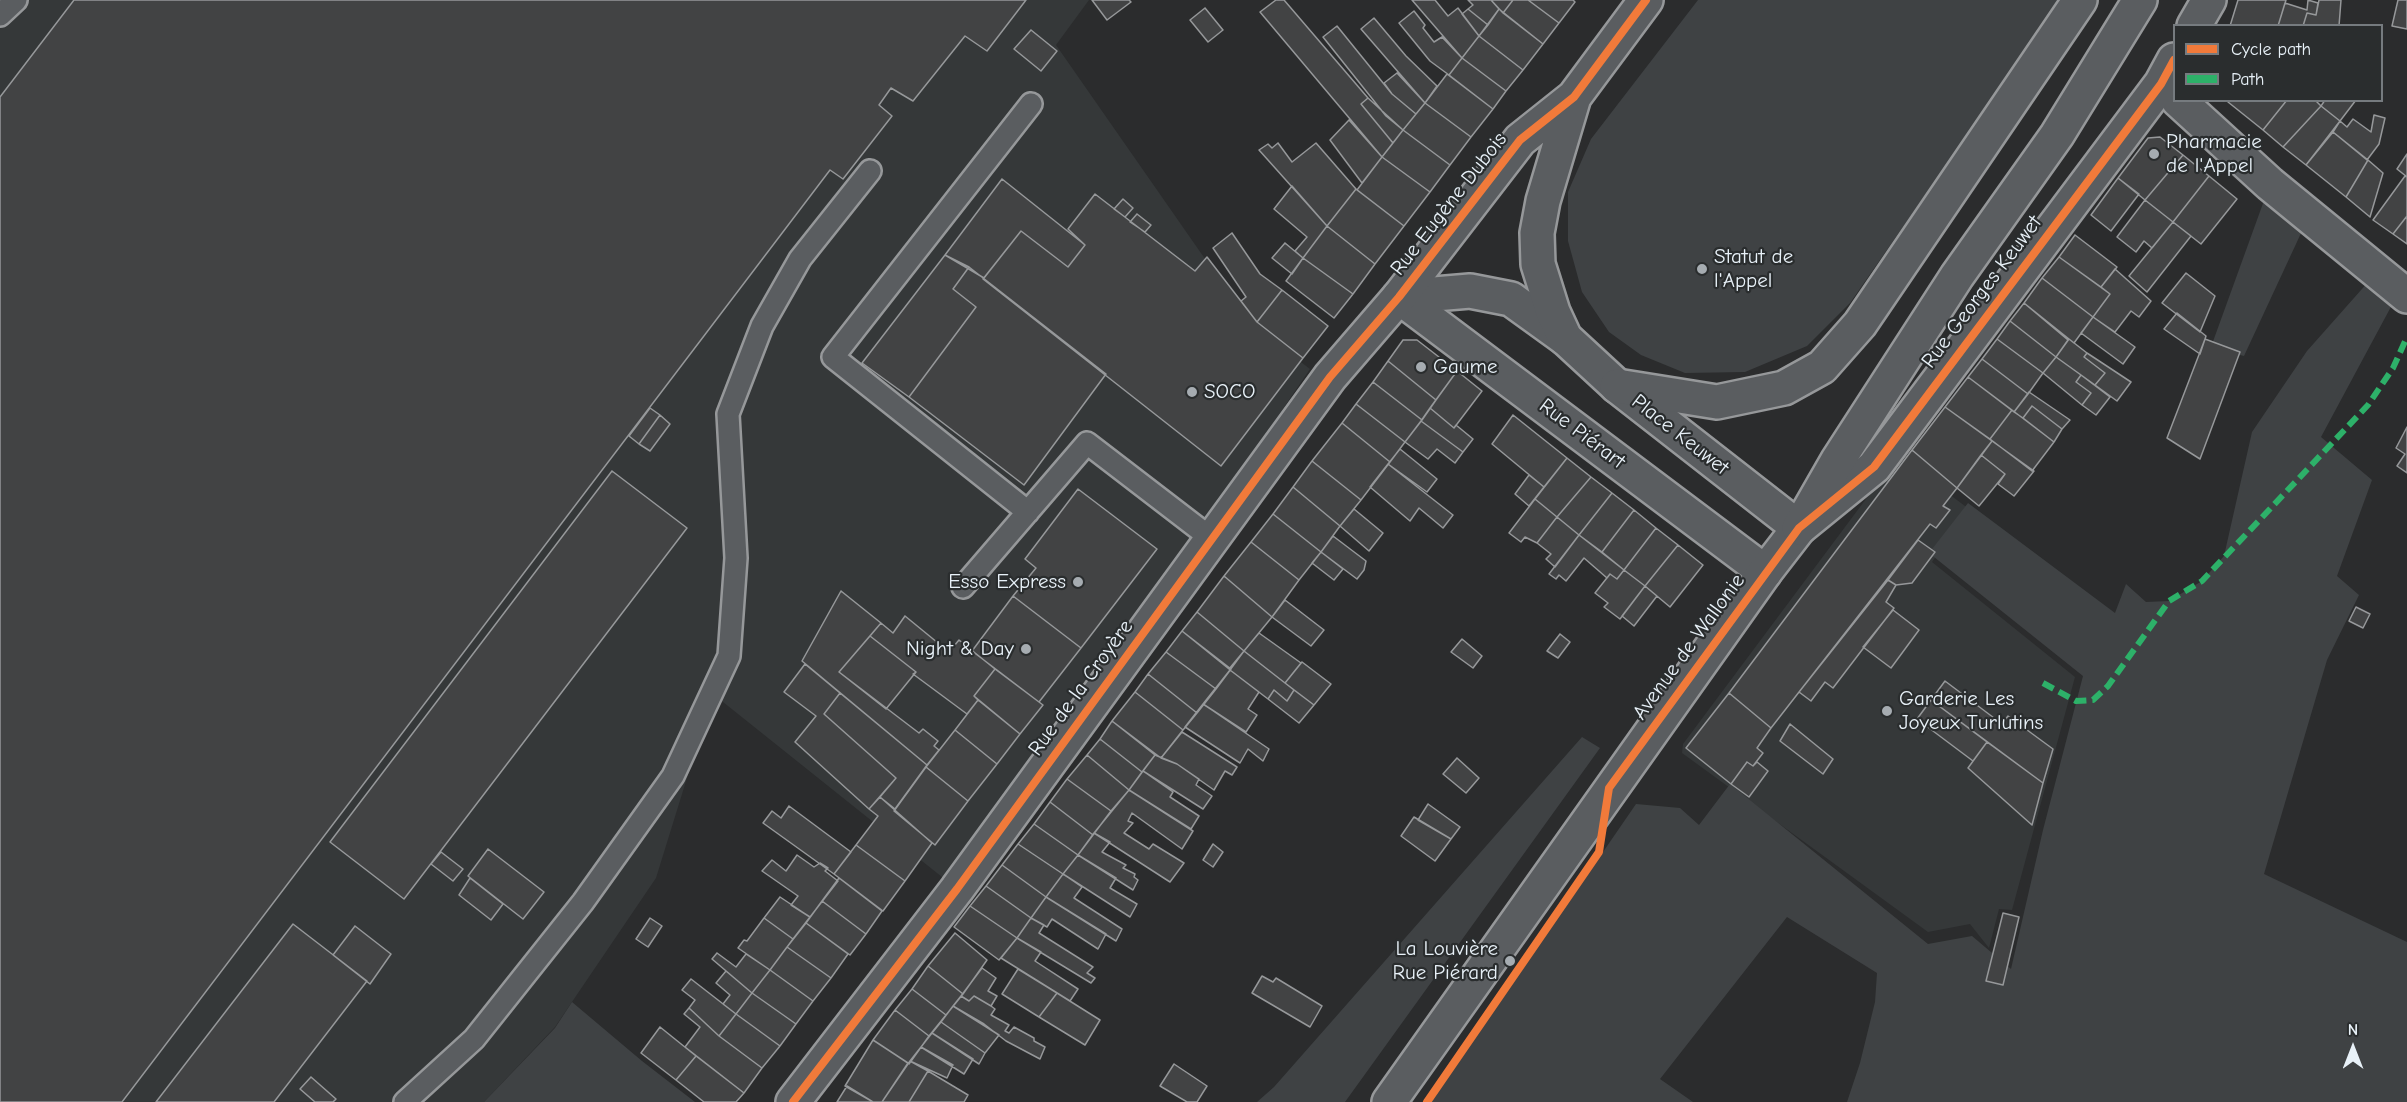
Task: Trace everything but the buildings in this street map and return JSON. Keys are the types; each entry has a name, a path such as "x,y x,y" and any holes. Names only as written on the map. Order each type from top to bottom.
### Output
{"main road":[{"name":"Rue Eugène Dubois","path":"1399,297 1520,140 1574,97 1646,0"},
{"path":"1617,386 1717,402 1784,388 1822,367 1867,314 2080,0"},
{"path":"1799,528 1850,441 1957,276 2057,135 2140,0"},
{"path":"2195,24 2209,0"},
{"name":"Rue Georges Keuwet","path":"1799,528 1874,467 2172,86"},
{"name":"Place Keuwet","path":"1565,338 1553,312 1538,264 1537,233 1543,201 1574,97"},
{"path":"2188,102 2270,184 2407,296"},
{"name":"Place Keuwet","path":"1399,297 1470,291 1511,299 1565,338 1617,386 1799,528"},
{"name":"Rue de la Croyère","path":"793,1102 957,889 1330,377 1399,297"},
{"name":"Rue Piérart","path":"1399,297 1765,572"},
{"name":"Avenue de Wallonie","path":"1389,1102 1765,572 1799,528"}],"lane":[{"path":"0,15 16,0"},
{"path":"1028,512 833,357 1031,104"},
{"path":"405,1102 474,1039 583,902 673,776 729,656 736,558 728,414 762,326 800,259 870,171"},
{"path":"963,587 1087,443 1212,539"}],"shaded area":[{"path":"0,0 1089,0 1056,45 1249,322 1310,369 957,889 713,694 656,878 555,1027 484,1102 0,1102"},
{"path":"1698,0 2061,0 1850,303 1807,346 1745,372 1685,373 1641,355 1609,332 1582,292 1568,241 1568,192 1591,139"},
{"path":"2270,184 2309,216 2244,356 2211,347"},
{"path":"2377,272 2400,290 2321,437 2372,480 2337,576 2359,595 2327,660 2264,874 2407,942 2407,1102 1847,1102 1860,1063 1875,1002 1877,973 1787,917 1660,1079 1693,1102 1431,1102 1636,804 1680,808 1699,825 1730,784 1928,944 1972,936 2011,969 2043,830 2083,676 1929,553 1968,503 2115,613 2126,584 2146,602 2169,601 2202,581 2224,556 2252,432 2307,351"},
{"name":"Garderie Les Joyeux Turlutins","path":"1898,456 1969,509 1932,562 2075,677 2012,910 1999,909 1989,948 1970,924 1928,932 1682,753 1683,744"},
{"path":"1582,737 1600,748 1345,1102 1257,1102 1274,1087"},
{"path":"572,1002 695,1102 484,1102 555,1028"}],"marked path":[{"path":"2043,683 2076,701 2093,700 2108,686 2169,601 2202,581 2368,405 2393,368 2407,337"}],"cycle path":[{"path":"793,1102 957,889 1330,377 1399,297 1520,140 1574,97 1646,0"},
{"path":"1427,1102 1599,852 1609,788 1799,528 1874,467 2161,84 2173,62"}],"place":[{"name":"Pharmacie de l'Appel","path":"2154,154"},
{"name":"Statut de l'Appel","path":"1702,269"},
{"name":"Gaume","path":"1421,367"},
{"name":"SOCO","path":"1192,392"},
{"name":"Esso Express","path":"1078,582"},
{"name":"Night & Day","path":"1026,649"},
{"name":"Garderie Les Joyeux Turlutins","path":"1887,711"},
{"name":"La Louvière Rue Piérard","path":"1510,961"}]}
